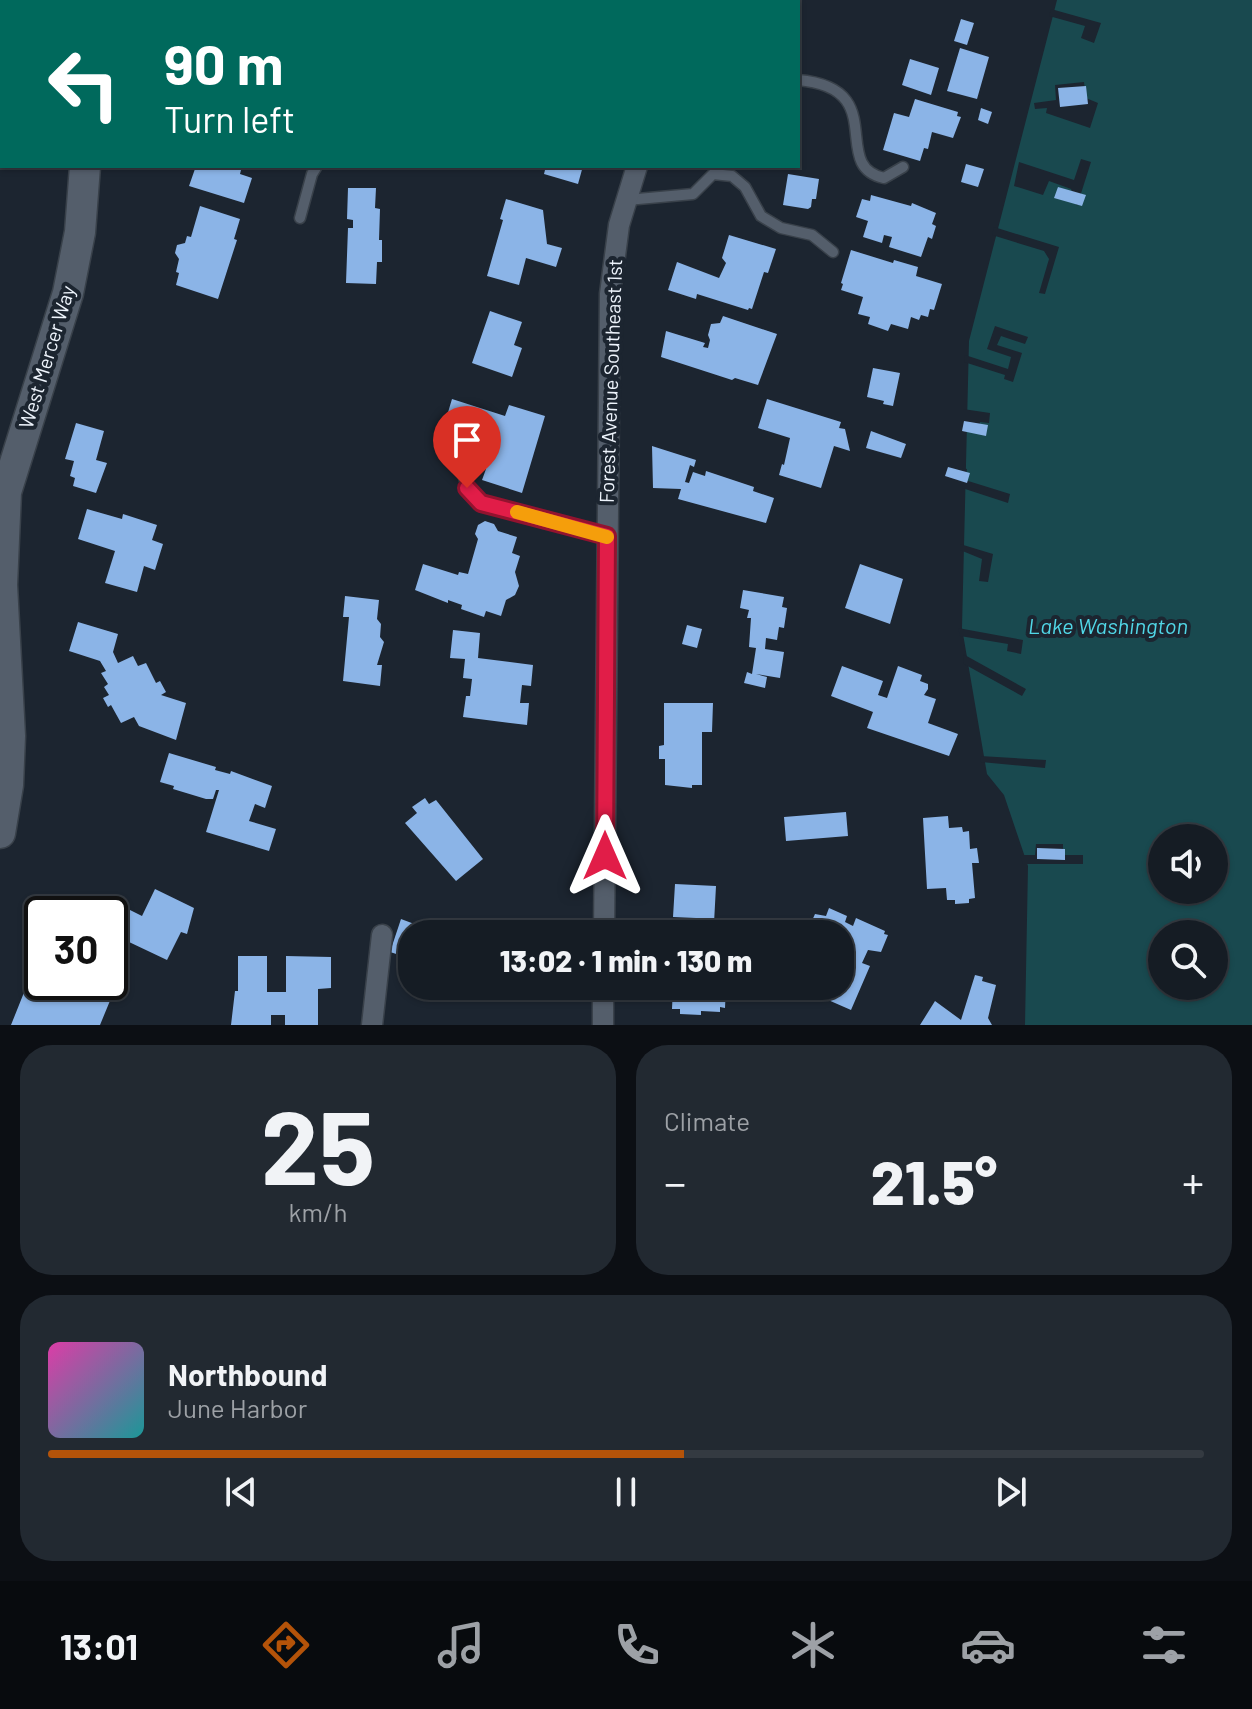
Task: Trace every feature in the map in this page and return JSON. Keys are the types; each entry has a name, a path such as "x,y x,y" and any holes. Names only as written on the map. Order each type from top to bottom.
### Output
{"street":[{"name":"West Mercer Way","path":"0,833 8,785 10,736 2,585 3,490 68,293 80,232 85,168"},
{"name":"Forest Avenue Southeast 1st","path":"604,920 610,294 619,225 636,168"},
{"path":"372,1025 382,935"},
{"path":"603,1000 603,1025"}],"lane":[{"path":"800,80 824,84 841,93 855,120 859,157 869,173 884,178 903,167"},
{"path":"300,218 316,168"},
{"path":"627,200 693,194 713,174 732,176 745,187 761,216 781,228 812,235 833,252"},
{"path":"454,442 467,488 481,503 607,536"}],"water":[{"name":"Lake Washington","path":"1057,0 1252,0 1252,1025 1025,1025 1028,866 1004,795 987,774 962,628 969,341"}],"pier":[{"path":"1051,9 1101,23 1094,43 1081,38 1085,26 1049,16"},
{"path":"1084,82 1086,98 1098,103 1090,128 1046,113 1047,108 1035,109 1034,103 1056,100 1055,85"},
{"path":"1081,159 1091,162 1077,206 1071,189 1049,181 1043,195 1014,186 1019,162 1074,180"},
{"path":"994,227 1059,247 1045,294 1039,293 1049,259 1044,251 992,235"},
{"path":"995,326 1028,337 1025,344 1001,336 997,345 1022,353 1013,382 1004,379 1005,375 964,362 965,355 1008,369 1011,357 987,349"},
{"path":"963,409 990,413 989,423 980,422 978,433 963,429"},
{"path":"962,468 967,469 965,480 1010,494 1008,503 962,488"},
{"path":"960,544 993,554 988,582 979,581 982,559 960,550"},
{"path":"958,628 1023,640 1021,654 1007,651 1008,644 960,636"},
{"path":"963,654 1026,689 1022,696 964,664"},
{"path":"980,756 1046,760 1045,768 981,762"},
{"path":"1036,844 1063,844 1063,855 1083,855 1083,864 1023,864 1020,855 1035,855"}],"building":[{"path":"961,19 974,23 967,45 954,41"},
{"path":"960,48 989,57 977,99 947,91"},
{"path":"910,59 939,68 931,95 902,85"},
{"path":"1086,86 1088,104 1060,107 1058,88"},
{"path":"915,99 958,112 957,116 961,117 953,138 932,132 928,149 924,148 920,161 883,150 894,113 909,117"},
{"path":"981,108 992,112 988,124 978,120"},
{"path":"966,164 984,169 978,187 961,182"},
{"path":"195,168 242,168 240,174 252,178 244,203 189,186"},
{"path":"546,168 582,168 578,184 544,174"},
{"path":"788,174 819,179 816,199 812,199 808,209 783,205"},
{"path":"1058,187 1086,195 1082,206 1054,198"},
{"path":"348,188 376,188 375,208 380,209 382,262 377,262 376,284 346,283 348,228 353,228 353,220 347,219"},
{"path":"871,195 911,206 912,203 936,213 932,239 928,237 921,257 889,247 892,237 884,235 882,243 863,237 868,221 856,217 862,199 870,201"},
{"path":"506,199 543,210 547,244 562,248 556,267 526,258 519,285 487,276"},
{"path":"200,206 240,219 234,239 237,240 218,299 176,285 179,273 176,272 179,259 175,253 177,245 185,243 187,236 191,237"},
{"path":"729,235 776,249 768,273 764,272 752,309 697,294 696,299 668,290 677,262 719,278 726,263 722,258"},
{"path":"851,250 918,267 916,276 942,284 934,310 930,309 928,317 921,315 919,320 911,317 908,329 891,324 888,331 868,324 870,317 858,314 863,297 841,290"},
{"path":"490,311 522,322 514,345 522,348 512,377 472,363"},
{"path":"723,316 777,334 758,385 735,378 732,380 661,357 666,331 705,343 703,347 708,348 711,324 720,323"},
{"path":"873,368 900,373 893,406 867,397"},
{"path":"452,399 505,416 509,405 545,416 522,493 482,480 486,469 481,467 488,443 443,429"},
{"path":"767,399 841,422 839,428 845,429 850,451 834,446 821,488 779,475 790,438 758,428"},
{"path":"964,421 988,425 986,436 962,431"},
{"path":"76,423 104,431 96,460 107,463 96,493 73,486 75,478 70,476 74,461 65,459"},
{"path":"871,431 906,444 901,458 866,448"},
{"path":"652,446 696,460 694,467 690,465 685,482 689,483 693,472 705,476 706,471 754,487 753,491 774,498 766,523 678,499 681,489 653,488"},
{"path":"948,467 970,473 967,483 945,476"},
{"path":"87,509 122,519 123,514 157,525 152,540 163,544 155,570 144,566 137,592 105,583 115,551 78,539"},
{"path":"485,521 494,524 498,531 517,537 512,553 520,556 515,572 519,586 515,595 506,600 501,616 486,611 484,617 461,609 462,605 415,590 423,564 458,575 459,572 468,574 478,539 475,534 478,525"},
{"path":"860,564 903,579 890,624 845,608"},
{"path":"743,590 784,597 782,607 787,608 784,628 779,627 777,640 766,638 765,649 784,652 780,678 756,674 767,677 765,688 744,683 747,672 752,674 756,648 749,647 749,610 740,608"},
{"path":"345,596 379,600 377,619 384,642 377,665 382,665 380,686 343,681 349,617 343,617"},
{"path":"78,622 118,634 113,652 118,663 133,656 138,666 146,663 156,683 160,681 166,692 161,695 186,703 176,740 139,726 134,717 121,723 111,705 108,707 103,698 109,695 104,687 108,684 101,673 106,671 100,661 69,651"},
{"path":"687,625 702,629 697,648 682,644"},
{"path":"453,630 480,633 478,658 533,665 531,686 522,685 520,703 529,703 527,725 463,717 472,679 463,678 465,659 450,658"},
{"path":"842,666 883,681 878,695 887,698 898,666 922,675 920,681 928,684 924,695 936,699 928,723 958,734 949,756 867,728 873,712 831,696"},
{"path":"664,703 713,703 712,732 702,732 702,785 692,785 692,788 665,785 665,759 659,759 659,746 664,745"},
{"path":"169,753 272,786 265,808 255,804 249,821 276,829 269,851 206,832 219,790 216,790 213,799 206,799 160,782"},
{"path":"425,798 429,804 436,800 483,859 456,881 405,823 417,813 412,807"},
{"path":"846,812 848,836 786,841 784,817"},
{"path":"948,816 949,828 962,827 963,832 969,831 970,849 977,848 979,863 972,863 975,898 969,899 969,903 955,904 955,900 947,900 946,888 927,889 923,818"},
{"path":"1037,848 1065,849 1065,860 1037,859"},
{"path":"675,884 716,886 714,920 673,917"},
{"path":"155,889 194,908 187,934 181,932 167,960 128,942 128,909 142,916"},
{"path":"829,908 847,916 846,920 812,920 815,914 826,916"},
{"path":"856,918 888,935 881,952 868,950 862,963 870,966 851,1010 828,1000 854,1000"},
{"path":"398,928 398,955 390,952"},
{"path":"238,956 267,956 267,992 286,992 286,956 331,957 331,988 318,989 318,1025 285,1025 285,1015 271,1015 271,1025 231,1025 235,991 238,991"},
{"path":"975,975 983,977 982,981 996,985 988,1018 992,1025 920,1025 935,1001 961,1020"},
{"path":"24,992 24,1000 110,1000 100,1025 11,1025"},
{"path":"672,1000 725,1000 725,1008 720,1007 720,1012 680,1014 680,1009 672,1009"}],"slow traffic":[{"path":"517,512 607,537"}],"route":[{"path":"467,488 481,503 607,536 605,856"}]}
